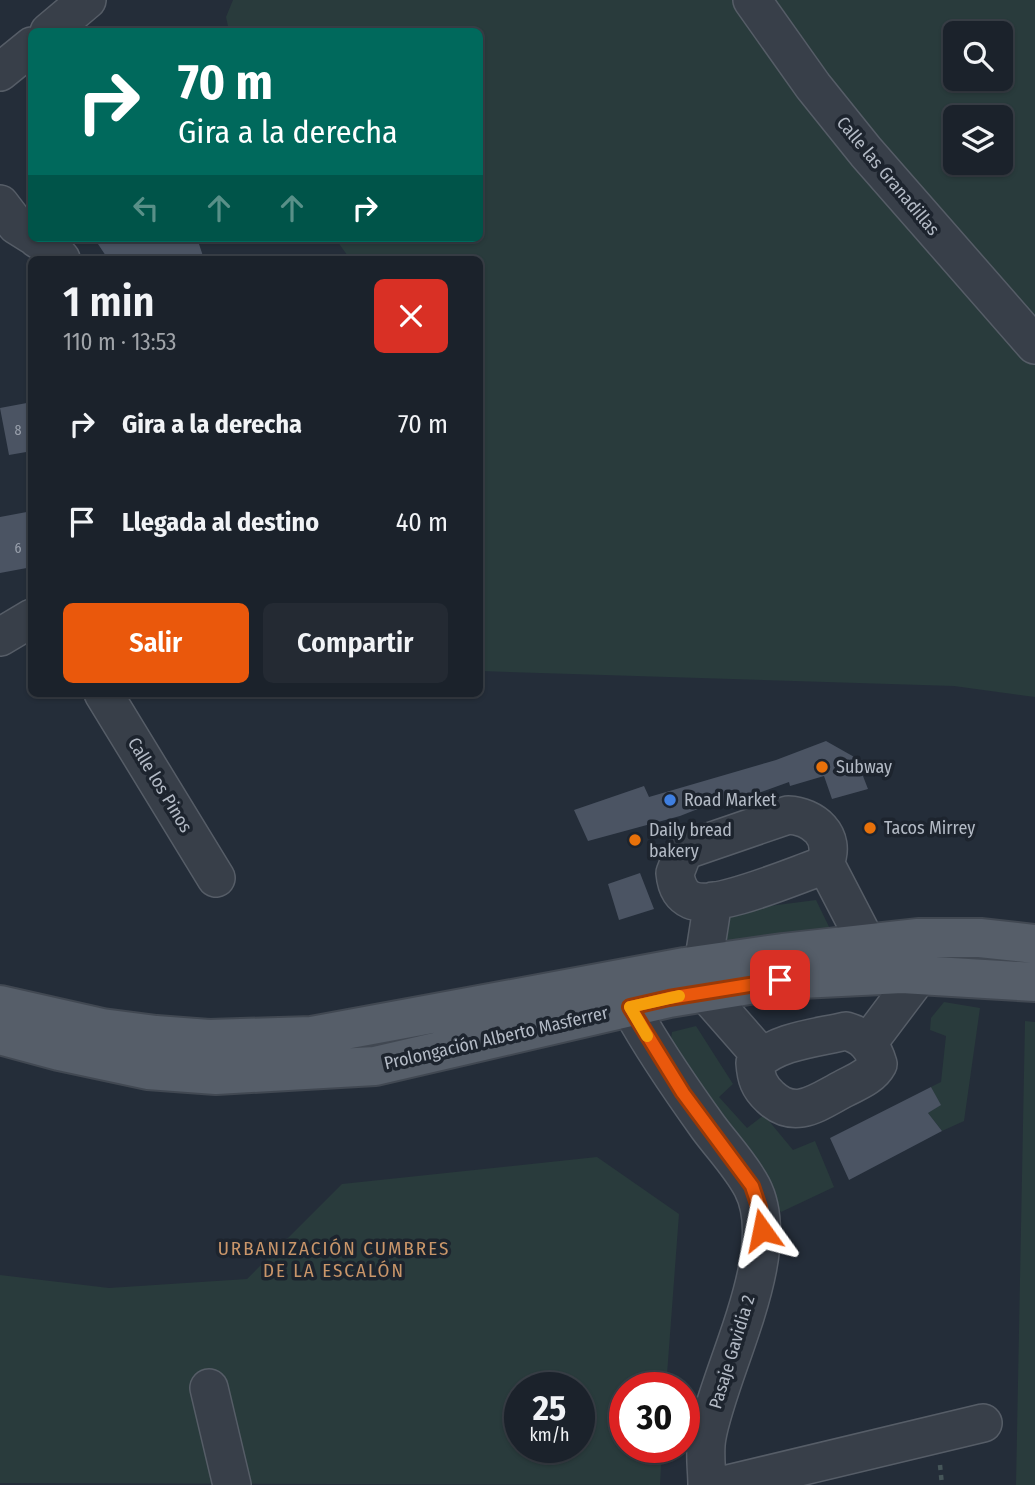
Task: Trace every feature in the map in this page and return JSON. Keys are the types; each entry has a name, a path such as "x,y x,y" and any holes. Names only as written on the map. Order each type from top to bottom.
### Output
{"main road":[{"name":"Prolongación Alberto Masferrer","path":"0,1035 148,1070 216,1075 375,1066 630,1007 783,953 930,938 980,938 1035,944"},
{"name":"Prolongación Alberto Masferrer","path":"0,1005 102,1028 209,1039 312,1036 704,979 920,974 1035,982"}],"street":[{"path":"54,28 87,0"},
{"name":"Calle las Granadillas","path":"752,0 813,86 866,152 1035,345"},
{"path":"0,72 28,49"},
{"path":"41,242 58,256"},
{"path":"0,637 28,620"},
{"name":"Calle los Pinos","path":"105,697 216,878"},
{"path":"788,815 801,815 813,821 828,841 829,855 825,863 734,897 705,903 690,900 682,893 674,873 689,849 788,815"},
{"path":"825,863 867,944"},
{"path":"713,901 704,979 762,1056"},
{"path":"869,1043 920,974"},
{"name":"Pasaje Gavidia 2","path":"630,1007 683,1093 752,1186 759,1207 762,1230 749,1306 726,1369 707,1439 707,1485"},
{"path":"846,1031 860,1035 869,1043 878,1064 874,1072 817,1103 794,1110 781,1107 759,1084 755,1063 762,1056 800,1042 846,1031"},
{"path":"209,1388 232,1485"},
{"path":"724,1485 983,1423"}],"path":[{"path":"940,1465 942,1485"}],"shaded area":[{"path":"233,0 1035,0 1035,697 954,686 483,671 483,256 348,256 338,242 483,242 483,28 228,28 226,17"},
{"path":"816,900 832,933 716,951 724,912"},
{"path":"944,1002 980,1008 964,1121 942,1131 928,1113 940,1105 931,1087 941,1082 946,1036 930,1030 931,1018"},
{"path":"1025,1021 1035,1022 1035,1485 1016,1485"},
{"path":"696,1026 733,1084 719,1097 747,1128 764,1115 793,1150 815,1141 834,1187 781,1212 751,1174 669,1052 672,1032"},
{"path":"597,1157 679,1214 667,1372 609,1372 609,1463 661,1463 660,1485 0,1483 0,1275 109,1288 247,1279 342,1184"}],"building":[{"path":"97,242 198,242 203,256 106,256"},
{"path":"28,403 28,452 9,455 0,408"},
{"path":"28,512 28,568 0,573 0,517"},
{"name":"Road Market","path":"826,741 856,758 868,789 832,799 824,776 790,786 789,782 714,809 713,803 680,816 588,841 574,810 644,786 649,797 776,760"},
{"path":"640,873 654,909 619,920 608,884"},
{"path":"931,1087 941,1105 928,1113 942,1131 849,1180 830,1138"}],"slow traffic":[{"path":"647,1036 630,1007 679,996"}],"place":[{"name":"Subway","path":"822,767"},
{"name":"Road Market","path":"670,800"},
{"name":"Tacos Mirrey","path":"870,828"},
{"name":"Daily bread bakery","path":"635,840"}],"district":[{"name":"URBANIZACIÓN CUMBRES DE LA ESCALÓN","path":"334,1259"}],"route":[{"path":"762,1230 759,1207 752,1186 683,1093 630,1007 780,980"}]}
